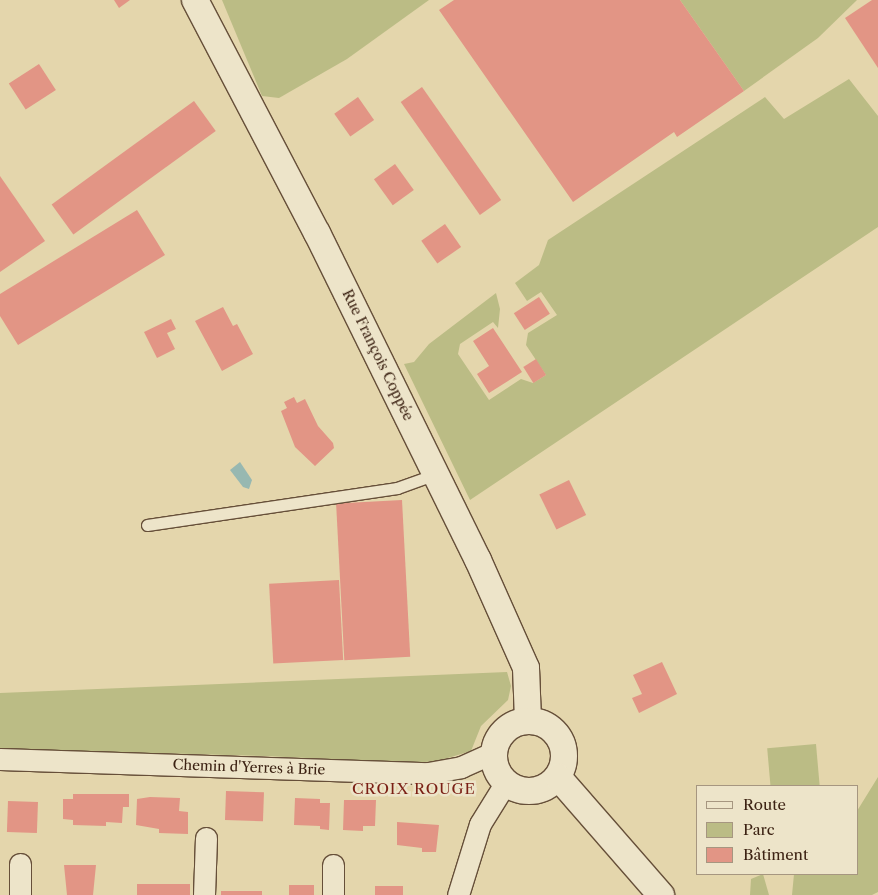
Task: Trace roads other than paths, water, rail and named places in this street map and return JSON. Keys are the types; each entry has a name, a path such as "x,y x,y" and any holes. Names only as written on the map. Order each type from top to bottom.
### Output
{"street":[{"name":"Rue François Coppée","path":"195,0 312,225 436,474 526,668 528,721"},
{"path":"528,721 549,728 560,740 564,756 558,777 544,787 527,791 506,782 499,773 495,752 502,734 510,727 528,721"},
{"name":"Chemin d'Yerres à Brie","path":"0,759 428,773 462,767 495,752"},
{"path":"558,777 661,895"},
{"path":"458,895 480,824 506,782"},
{"path":"204,895 206,838"},
{"path":"20,864 20,895"},
{"path":"333,864 333,895"}],"lane":[{"path":"147,525 397,488 436,474"}],"water":[{"path":"240,462 252,480 249,489 243,487 230,470"}],"district":[{"name":"CROIX ROUGE","path":"414,789"}]}
